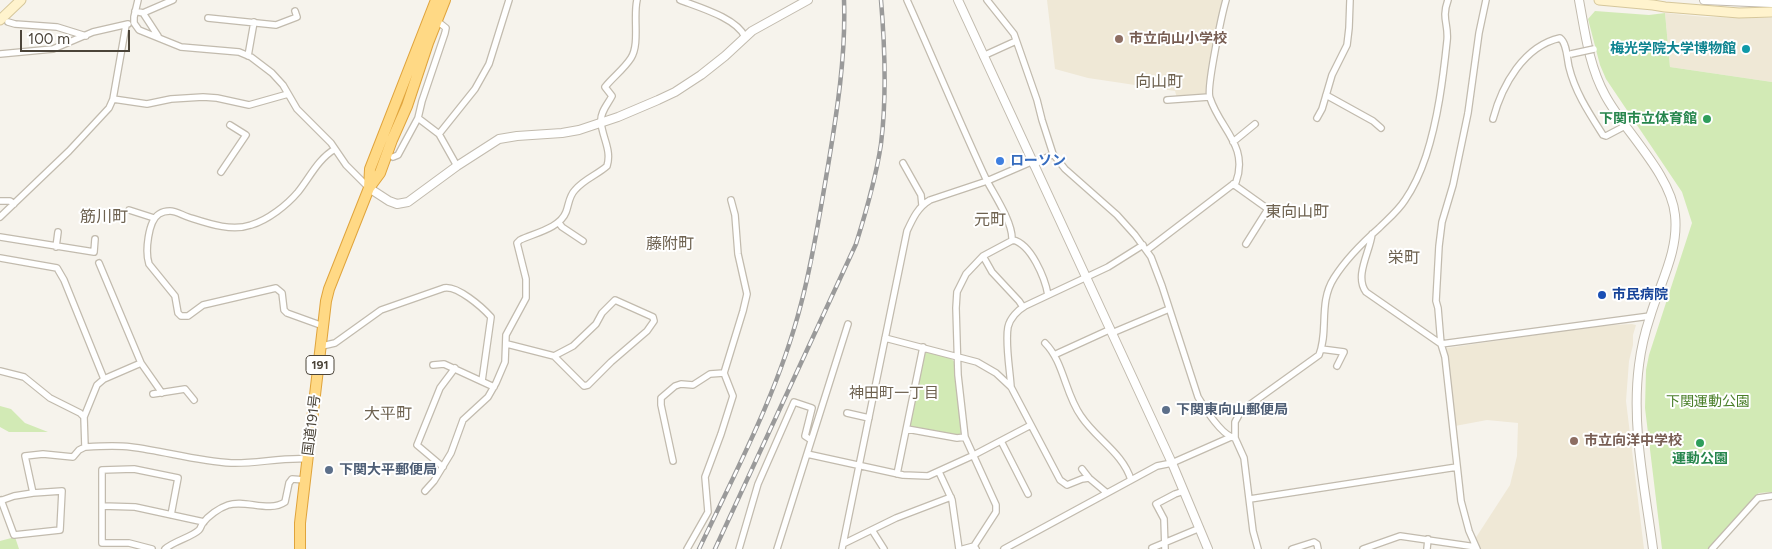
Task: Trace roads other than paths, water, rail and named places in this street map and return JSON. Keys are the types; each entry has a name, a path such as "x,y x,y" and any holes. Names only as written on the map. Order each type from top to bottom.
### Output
{"highway":[{"name":"国道191号","path":"433,19 436,0"},
{"name":"国道191号","path":"300,549 300,523 329,289 369,188 370,169 433,19 446,0"}],"main road":[{"path":"4,21 21,0"},
{"path":"1599,0 1653,5 1665,8 1740,13 1772,12"}],"street":[{"path":"138,0 134,23 139,30 172,44 187,48 232,51 248,56 272,73 283,85 297,110 331,143 346,165 369,188 397,204 408,202 457,166 499,139 579,130 601,123 675,92 715,64 752,31 808,0"},
{"path":"135,11 143,13 173,0"},
{"path":"438,134 475,89 489,64 509,0"},
{"path":"425,491 451,453 462,420 488,397 505,362 506,335 522,306 526,291 526,279 517,243 559,223 575,190 607,166 607,144 601,123 604,110 612,96 605,87 628,62 635,48 636,0"},
{"path":"680,0 720,16 739,28 745,37"},
{"path":"907,0 1008,224 1012,240"},
{"path":"958,0 1032,164 1172,462 1208,549"},
{"path":"987,0 1010,27 1037,100 1053,154 1059,164 1112,210 1145,248 1158,272 1198,397 1206,410 1233,438 1244,458 1253,531 1258,549"},
{"path":"1010,387 1008,328 1012,318 1022,307 1145,248 1233,184 1238,177 1240,165 1238,152 1209,97 1226,0"},
{"path":"1317,118 1332,75 1347,44 1350,28 1350,0"},
{"path":"1233,438 1235,422 1241,410 1319,356 1327,292 1345,263 1405,201 1417,178 1426,156 1434,127 1447,37 1444,18 1448,0"},
{"path":"1363,549 1400,536 1475,548 1463,512 1436,301 1439,246 1443,221 1453,185 1468,113 1486,0"},
{"path":"1579,0 1594,70 1605,95 1660,175 1671,198 1675,213 1676,227 1673,248 1650,316 1639,363 1636,402 1641,461 1653,549"},
{"path":"1704,0 1772,3"},
{"path":"208,18 276,25 297,17 295,11"},
{"path":"143,13 159,38"},
{"path":"393,157 398,155 418,118 445,33 446,28 433,19"},
{"path":"4,21 57,27 86,36"},
{"path":"248,56 254,22"},
{"path":"0,54 53,49 86,36 134,23"},
{"path":"0,217 109,108 113,99 126,24"},
{"path":"1493,119 1498,104 1518,67 1532,52 1544,44 1560,38 1568,54 1578,94 1603,135 1606,136 1625,126"},
{"path":"983,56 1016,41"},
{"path":"1568,54 1594,50"},
{"path":"113,99 146,104 171,99 203,97 250,105 288,94"},
{"path":"1326,95 1373,121 1381,128"},
{"path":"1167,100 1209,97"},
{"path":"418,118 438,134 457,166"},
{"path":"1233,142 1255,124"},
{"path":"221,172 246,136 230,125"},
{"path":"324,326 287,313 284,310 282,293 276,288 203,305 188,316 181,316 178,313 175,296 155,272 147,258 150,227 154,218 161,212 170,211 215,225 235,228 250,226 264,220 291,199 312,174 321,159 335,149"},
{"path":"842,547 907,231 914,216 922,205 936,198 987,181 1053,154"},
{"path":"903,163 920,195 922,205"},
{"path":"1233,184 1268,209 1246,244"},
{"path":"687,549 708,512 705,477 722,434 733,396 724,374 743,311 746,294 738,254 735,215 731,200"},
{"path":"0,202 10,201 14,204"},
{"path":"129,210 154,218"},
{"path":"559,223 583,241"},
{"path":"56,247 58,232"},
{"path":"1372,234 1362,276 1361,283 1363,289 1441,344 1650,316"},
{"path":"0,237 94,252 95,239"},
{"path":"963,549 975,547 996,512 996,505 972,456 965,437 958,375 957,292 966,274 984,256 1012,240 1018,241 1031,254 1048,295"},
{"path":"984,256 992,272 1019,301 1022,307"},
{"path":"0,258 57,268 64,280 104,379"},
{"path":"99,263 141,363 162,393"},
{"path":"322,346 335,343 381,310 452,287 491,317 482,381"},
{"path":"507,344 554,356 584,386 588,385 654,322 652,318 615,300 602,312 596,324 574,346 554,356"},
{"path":"1054,355 1169,309"},
{"path":"777,549 848,324"},
{"path":"885,338 958,357 984,366 996,373 1010,387 1060,480 1068,485 1089,478"},
{"path":"1045,343 1060,367 1068,391 1080,416 1124,464 1131,480"},
{"path":"897,474 923,347"},
{"path":"1321,349 1344,352 1337,366"},
{"path":"85,447 84,417 99,382 141,363"},
{"path":"434,365 444,364 455,368 494,387"},
{"path":"443,467 417,445 440,388 455,368"},
{"path":"0,371 24,377 50,398 80,412 84,417"},
{"path":"673,462 661,398 675,386 681,384 693,385 710,374 724,374"},
{"path":"153,394 185,389 194,400"},
{"path":"739,549 758,484 794,402 812,408 805,436 812,440"},
{"path":"847,413 869,418"},
{"path":"807,454 897,474 928,476 972,456 1031,425"},
{"path":"907,429 958,438 965,437"},
{"path":"1004,549 1157,466 1233,438"},
{"path":"1001,441 1028,494"},
{"path":"33,493 25,456 43,454 73,457 79,450 85,447 112,445 132,447 232,463 292,458 308,459"},
{"path":"1250,498 1456,467"},
{"path":"1082,469 1089,478 1107,493"},
{"path":"152,549 129,543 102,543 102,470 134,470 178,478 171,514"},
{"path":"939,472 951,497 959,549"},
{"path":"165,549 199,530 204,522 220,508 229,504 242,503 257,505 281,504 285,502 289,483 292,479 305,480"},
{"path":"62,491 60,530 14,535 0,501 14,496 33,493 62,491"},
{"path":"1165,546 1164,519 1156,504 1184,491"},
{"path":"1712,549 1758,498 1772,496"},
{"path":"842,547 896,518 951,497"},
{"path":"102,506 135,507 204,522"},
{"path":"1152,548 1165,546 1200,528"},
{"path":"872,530 884,549"},
{"path":"1427,549 1428,539"},
{"path":"1292,549 1314,542 1317,544 1318,549"}],"railway":[{"path":"699,549 769,398 792,336 801,304 816,235 838,104 844,42 844,0"},
{"path":"715,549 860,232 876,169 883,126 885,72 881,0"}],"place":[{"name":"市立向山小学校","path":"1119,39"},
{"name":"梅光学院大学博物館","path":"1746,49"},
{"name":"下関市立体育館","path":"1707,119"},
{"name":"ローソン","path":"1000,161"},
{"name":"市民病院","path":"1602,295"},
{"name":"下関東向山郵便局","path":"1166,410"},
{"name":"市立向洋中学校","path":"1574,441"},
{"name":"運動公園","path":"1700,443"},
{"name":"下関大平郵便局","path":"329,470"}],"district":[{"name":"向山町","path":"1159,82"},
{"name":"東向山町","path":"1297,212"},
{"name":"筋川町","path":"104,217"},
{"name":"元町","path":"990,220"},
{"name":"藤附町","path":"670,244"},
{"name":"栄町","path":"1404,258"},
{"name":"神田町一丁目","path":"894,394"},
{"name":"大平町","path":"388,414"}],"park label":[{"name":"下関運動公園","path":"1708,402"}]}
